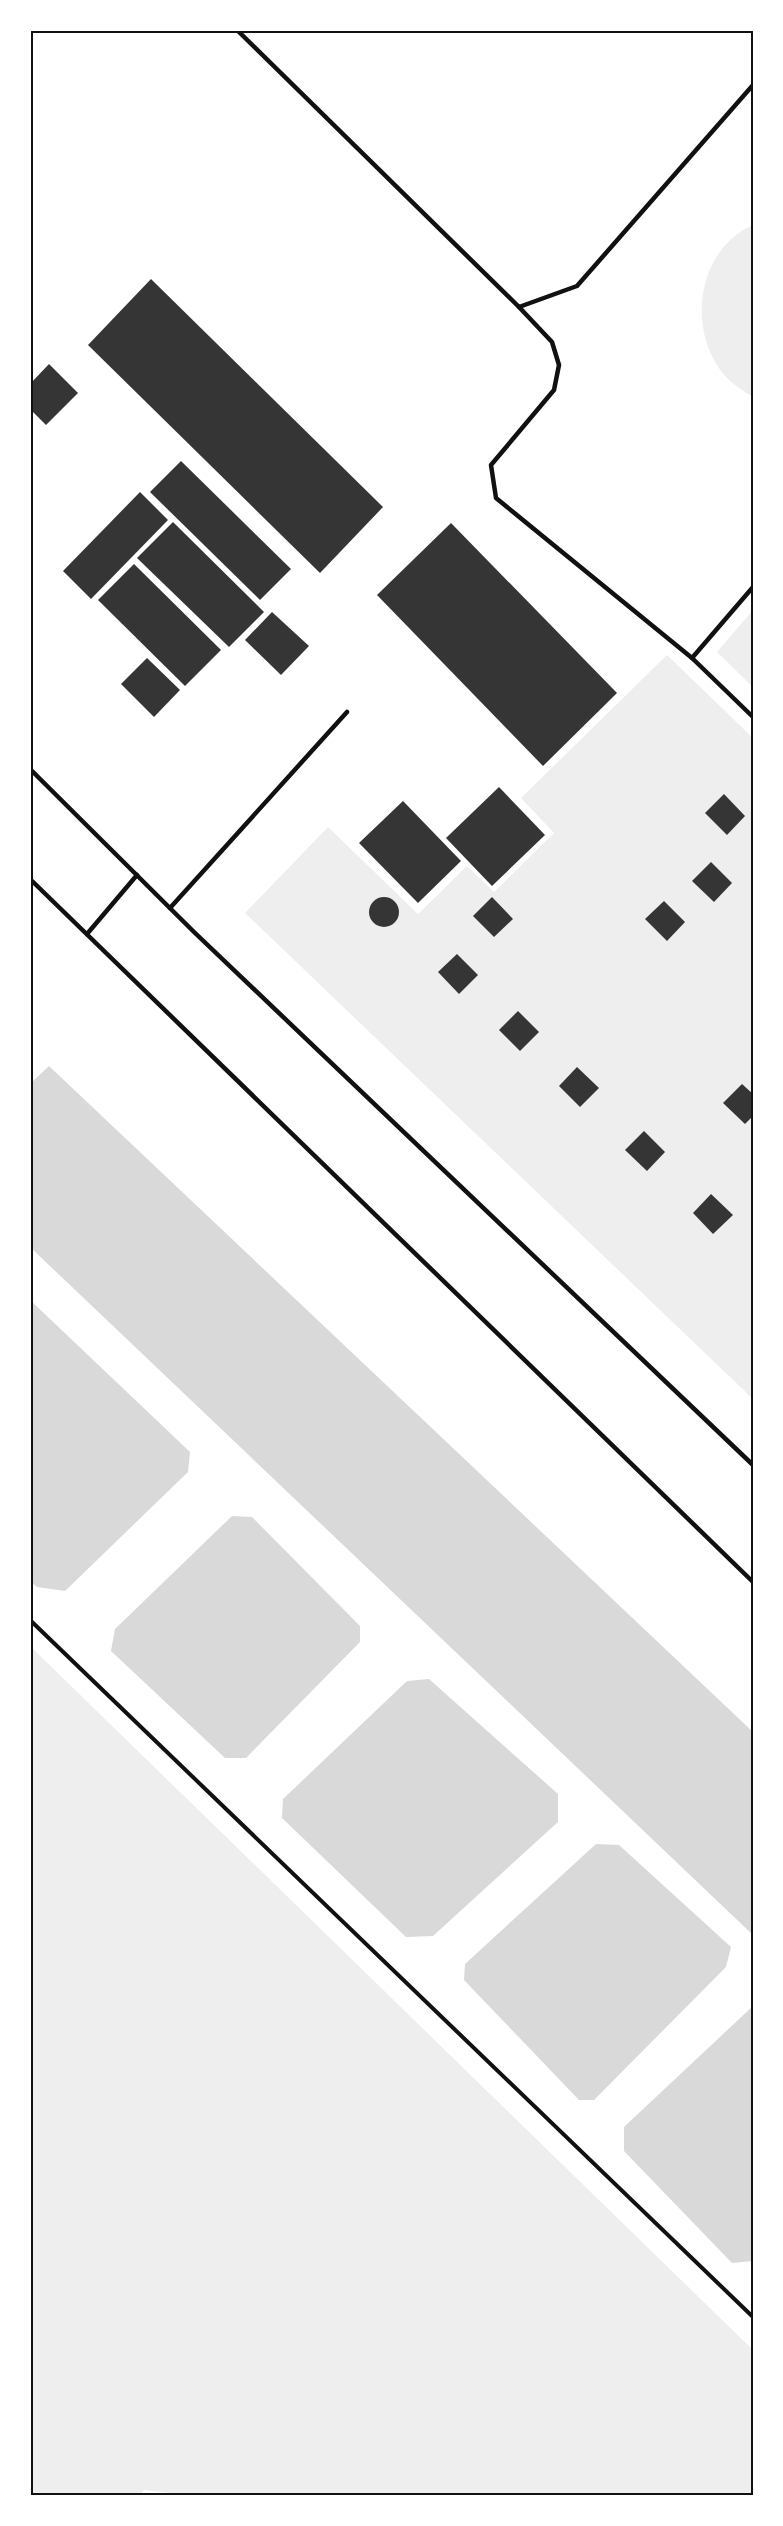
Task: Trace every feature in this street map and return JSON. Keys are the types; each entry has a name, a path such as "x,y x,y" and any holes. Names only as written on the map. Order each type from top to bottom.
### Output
{"lane":[{"path":"237,30 552,342 559,365 555,390 491,465 496,498 692,658 753,717"},
{"path":"519,307 577,286 753,85"},
{"path":"692,658 753,587"},
{"path":"170,908 346,712"},
{"path":"30,769 170,908 753,1465"},
{"path":"87,934 137,875"},
{"path":"30,879 753,1582"}],"path":[{"path":"30,1620 753,2317"}],"shaded area":[{"path":"753,225 753,397 721,371 710,353 704,333 702,311 704,290 710,270 720,252 734,236"},
{"path":"753,610 753,687 717,652"},
{"path":"667,655 753,738 753,1399 245,913 328,827 418,914 467,866 494,892 554,833 521,798"},
{"path":"49,1066 753,1732 753,1935 30,1247 30,1084"},
{"path":"30,1300 190,1452 188,1472 65,1591 37,1587 30,1581"},
{"path":"232,1516 252,1517 360,1626 360,1642 246,1758 225,1758 111,1651 115,1629"},
{"path":"30,1646 753,2350 753,2496 194,2496 144,2490 139,2496 30,2496"},
{"path":"429,1679 558,1794 558,1822 433,1936 406,1937 282,1818 283,1799 407,1681"},
{"path":"596,1844 619,1845 731,1947 726,1967 594,2100 579,2100 464,1980 465,1964"},
{"path":"753,2006 753,2261 732,2263 624,2151 624,2127"}],"building":[{"path":"151,279 383,507 320,573 88,345"},
{"path":"49,364 78,393 46,425 30,409 30,384"},
{"path":"181,461 291,569 260,600 150,492"},
{"path":"140,492 168,520 91,599 63,571"},
{"path":"173,522 264,612 229,647 137,558"},
{"path":"451,523 617,693 543,766 377,595"},
{"path":"134,564 221,650 185,686 98,600"},
{"path":"272,612 309,646 281,675 245,640"},
{"path":"147,658 180,690 154,717 121,684"},
{"path":"499,787 545,835 492,886 446,838"},
{"path":"724,794 745,816 727,835 705,813"},
{"path":"403,801 461,861 418,903 359,843"},
{"path":"711,862 732,883 714,902 692,881"},
{"path":"384,897 395,901 399,912 395,923 384,927 373,923 369,912 373,901"},
{"path":"492,897 513,919 494,937 473,916"},
{"path":"664,901 685,922 667,941 645,919"},
{"path":"457,954 478,975 459,994 438,972"},
{"path":"518,1011 539,1032 520,1051 499,1030"},
{"path":"577,1067 599,1088 580,1107 559,1086"},
{"path":"742,1084 753,1094 753,1116 745,1124 723,1103"},
{"path":"644,1131 665,1152 647,1171 625,1150"},
{"path":"711,1194 733,1215 713,1234 693,1213"}]}
